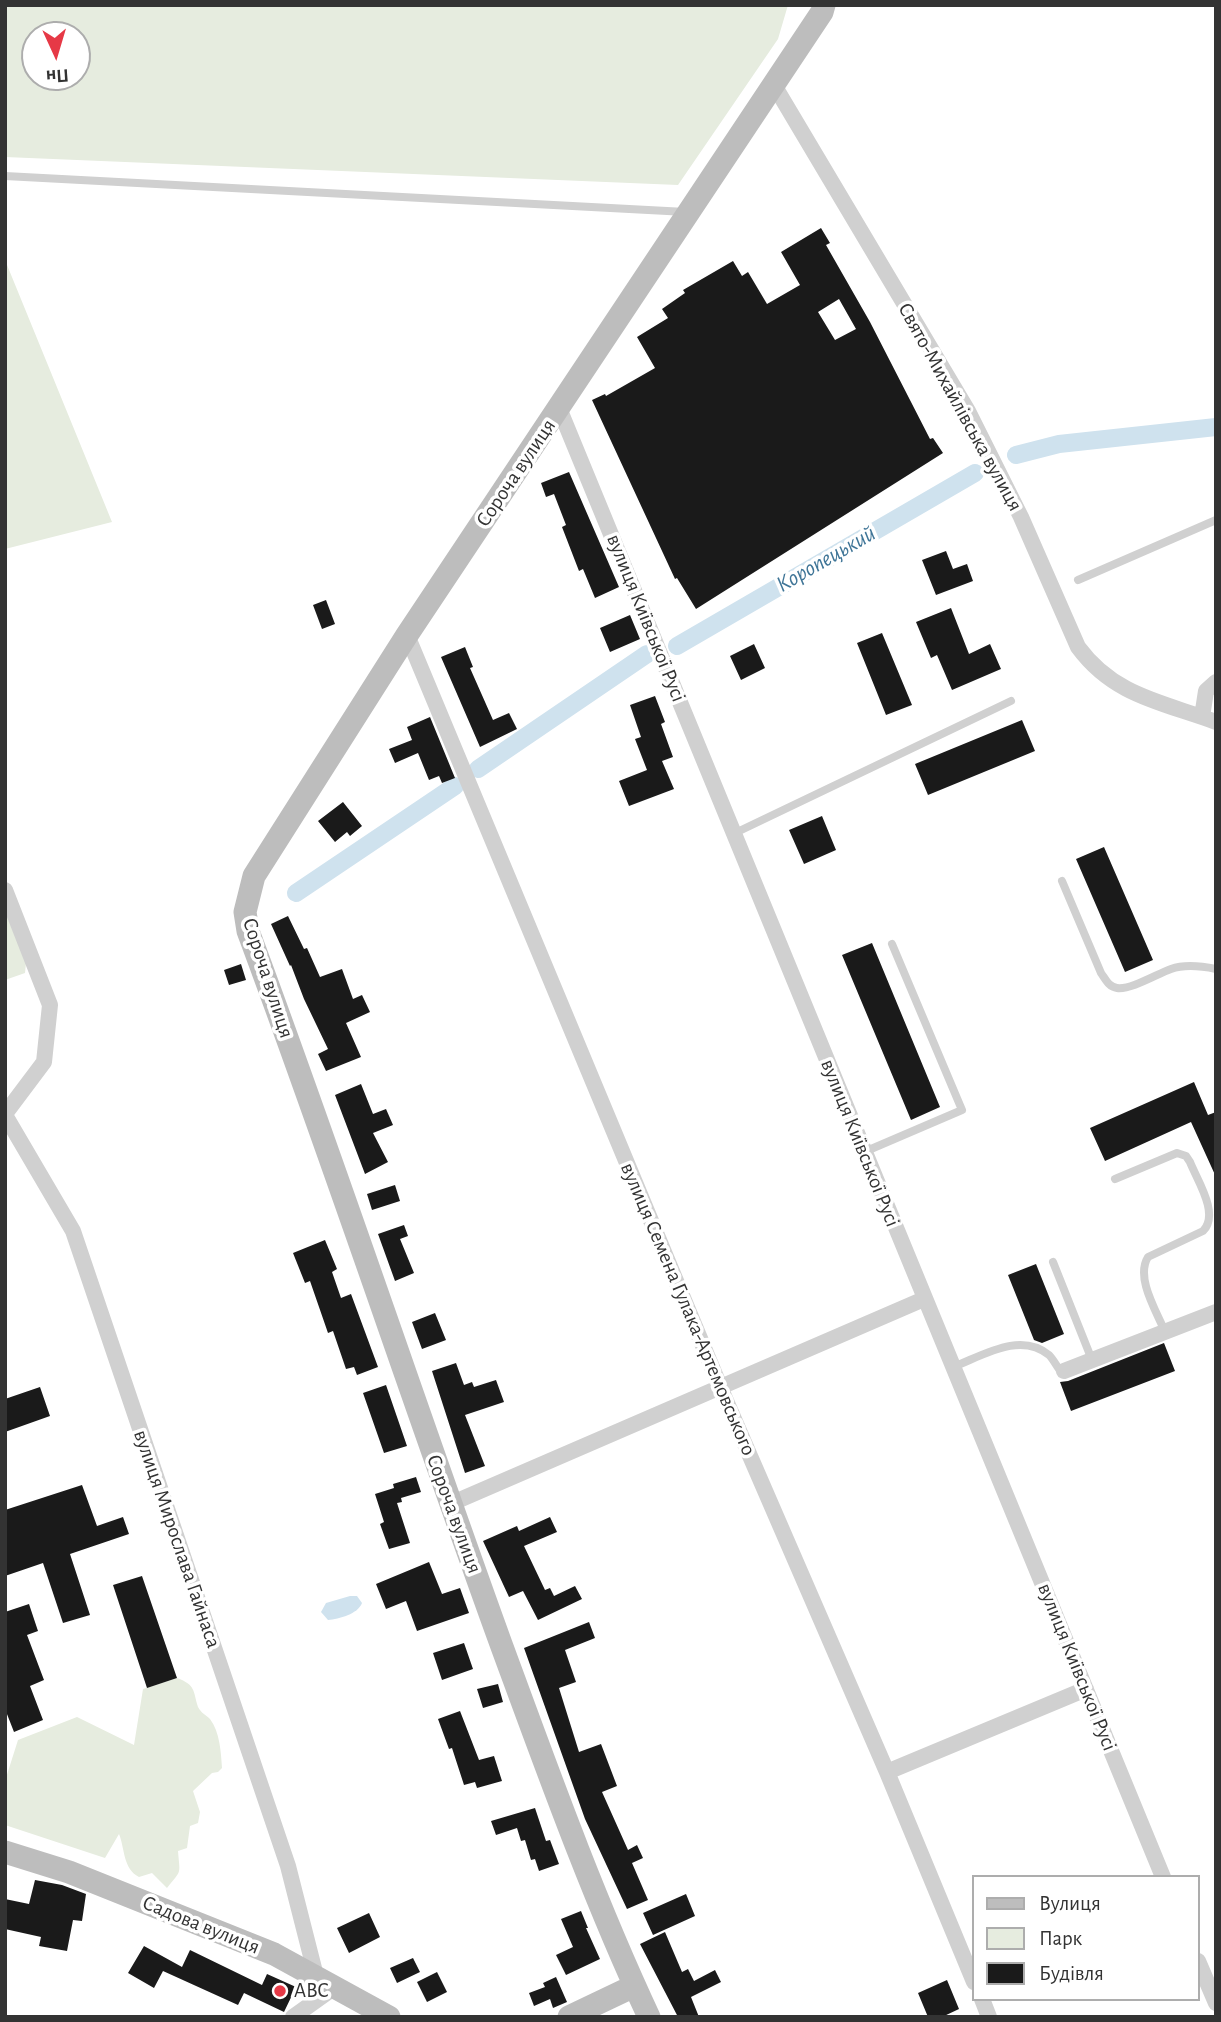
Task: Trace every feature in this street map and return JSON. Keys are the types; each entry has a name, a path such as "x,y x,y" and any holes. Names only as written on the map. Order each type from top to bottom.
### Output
{"main road":[{"name":"Сороча вулиця","path":"649,2017 579,1855 450,1504 248,931 245,912 254,876 407,635 774,85 824,5"},
{"name":"Садова вулиця","path":"5,1852 69,1872 274,1954 389,2017"},
{"path":"569,2017 634,1986"}],"street":[{"name":"Свято-Михайлівська вулиця","path":"774,85 968,411 1021,517 1078,647 1091,665 1121,687 1165,707 1209,719"},
{"name":"вулиця Київської Русі","path":"559,408 1162,1875"},
{"name":"вулиця Семена Гулака-Артемовського","path":"407,635 720,1388 887,1772 972,1977"},
{"path":"1209,719 1206,691 1216,682"},
{"name":"вулиця Мирослава Гайнаса","path":"5,890 50,1006 44,1062 5,1115 73,1231 326,1981"},
{"path":"450,1504 924,1299"},
{"path":"1064,1371 1216,1312"},
{"path":"887,1772 1086,1689"},
{"path":"1200,1966 1216,2003"},
{"path":"293,2017 326,1981"}],"lane":[{"path":"5,176 689,212"},
{"path":"1078,580 1216,520"},
{"path":"735,833 1011,701"},
{"path":"1062,881 1101,973 1108,984 1115,988 1124,988 1173,968 1188,966 1216,969"},
{"path":"864,1152 962,1110 892,944"},
{"path":"1115,1179 1177,1153 1186,1156 1190,1162 1209,1207 1208,1226 1203,1231 1148,1257 1143,1264 1145,1281 1165,1332"},
{"path":"1053,1262 1092,1360"},
{"path":"953,1367 1023,1343 1047,1353 1059,1369 1064,1371"}],"green space":[{"path":"5,5 788,5 778,39 678,185 5,157"},
{"path":"5,260 112,522 5,549"},
{"path":"5,911 26,963 25,973 5,980"},
{"path":"177,1678 191,1686 199,1709 210,1719 216,1730 222,1768 212,1773 193,1791 200,1812 198,1823 190,1826 187,1848 178,1851 179,1872 167,1888 152,1873 139,1877 130,1869 119,1834 105,1858 5,1825 5,1781 18,1740 77,1717 134,1745 143,1689"}],"water":[{"path":"357,1596 362,1603 352,1613 328,1620 321,1612 326,1603"}],"building":[{"path":"821,228 830,243 826,245 870,322 930,439 933,438 943,453 696,609 677,578 675,579 592,400 605,394 606,396 655,368 637,337 668,318 662,309 685,293 683,290 733,261 742,276 748,272 767,304 800,285 781,252","holes":["839,299 856,329 835,340 818,312"]},
{"path":"569,472 619,587 595,598 583,569 579,571 562,527 566,525 554,494 546,497 541,483"},
{"path":"946,551 953,569 967,564 973,581 936,595 922,560"},
{"path":"326,600 335,624 322,629 313,605"},
{"path":"951,608 969,654 990,644 1001,669 952,690 937,655 931,658 916,622"},
{"path":"630,615 640,639 610,652 600,628"},
{"path":"882,633 912,705 886,715 857,643"},
{"path":"754,644 765,668 741,680 730,656"},
{"path":"465,647 473,667 470,668 493,720 509,713 517,729 480,747 441,657"},
{"path":"655,696 665,722 661,724 673,757 662,761 674,789 629,806 619,781 647,770 635,739 641,737 630,705"},
{"path":"430,717 455,778 442,783 439,776 429,780 418,753 395,763 389,749 412,740 407,727"},
{"path":"1022,720 1035,751 928,795 915,764"},
{"path":"343,802 362,826 350,836 347,832 335,842 318,821"},
{"path":"822,816 836,850 804,864 789,830"},
{"path":"1104,847 1153,960 1125,972 1076,859"},
{"path":"288,916 320,977 342,969 353,999 362,995 370,1012 346,1023 361,1057 326,1071 318,1054 328,1049 271,924"},
{"path":"872,943 940,1107 911,1120 842,955"},
{"path":"241,964 246,980 229,985 224,970"},
{"path":"1194,1082 1208,1115 1216,1112 1216,1177 1191,1122 1105,1161 1090,1128"},
{"path":"361,1084 373,1114 386,1109 393,1125 373,1133 388,1162 365,1174 335,1095"},
{"path":"395,1185 400,1201 372,1210 367,1194"},
{"path":"404,1225 408,1236 400,1239 414,1273 395,1281 378,1234"},
{"path":"325,1240 337,1269 332,1272 341,1298 351,1294 378,1367 357,1375 354,1367 346,1369 333,1331 328,1333 310,1281 305,1283 293,1253"},
{"path":"1036,1264 1064,1334 1042,1343 1034,1340 1008,1275"},
{"path":"435,1313 446,1340 422,1349 412,1322"},
{"path":"1164,1343 1175,1371 1071,1411 1060,1382"},
{"path":"456,1363 464,1385 472,1382 474,1387 496,1380 504,1402 465,1415 485,1466 465,1473 432,1371"},
{"path":"386,1385 407,1446 384,1453 363,1393"},
{"path":"40,1387 50,1416 5,1432 5,1399"},
{"path":"416,1477 421,1492 401,1498 402,1502 397,1503 410,1543 389,1549 380,1524 384,1522 375,1494 394,1488 393,1484"},
{"path":"82,1485 97,1526 123,1517 129,1534 70,1554 90,1615 63,1623 43,1563 5,1576 5,1510"},
{"path":"550,1517 557,1532 524,1546 545,1590 550,1588 554,1596 575,1586 582,1599 538,1620 523,1591 509,1597 483,1541 517,1526 519,1531"},
{"path":"429,1562 442,1594 460,1588 469,1613 417,1631 406,1601 386,1609 376,1584"},
{"path":"142,1576 177,1678 147,1688 113,1585"},
{"path":"29,1604 38,1631 27,1635 44,1680 30,1686 43,1720 14,1732 5,1709 5,1612"},
{"path":"589,1622 595,1638 565,1650 576,1682 559,1688 579,1752 601,1744 617,1786 602,1792 628,1850 637,1845 643,1858 632,1863 648,1900 627,1909 585,1819 524,1648"},
{"path":"464,1643 473,1669 442,1680 433,1653"},
{"path":"498,1684 503,1702 483,1708 477,1689"},
{"path":"460,1711 479,1760 494,1756 502,1781 477,1788 475,1782 464,1785 452,1748 449,1749 438,1719"},
{"path":"535,1808 546,1841 550,1840 559,1864 539,1871 535,1859 531,1860 525,1840 521,1841 517,1828 496,1835 491,1821"},
{"path":"35,1880 62,1885 86,1894 82,1921 73,1920 67,1951 39,1946 41,1937 5,1929 5,1899 29,1904"},
{"path":"686,1894 695,1916 653,1935 643,1913"},
{"path":"581,1911 600,1959 566,1975 556,1955 573,1947 561,1919"},
{"path":"369,1913 380,1937 349,1953 337,1928"},
{"path":"665,1932 682,1972 688,1969 694,1981 715,1970 721,1982 691,1997 699,2017 678,2017 640,1944"},
{"path":"144,1946 182,1967 190,1950 262,1985 267,1974 296,1987 284,2012 244,1993 238,2005 163,1971 154,1988 128,1973"},
{"path":"413,1958 420,1972 397,1983 390,1968"},
{"path":"437,1972 447,1992 427,2002 417,1982"},
{"path":"556,1977 567,2002 553,2008 550,1999 534,2006 529,1993 545,1987 543,1983"},
{"path":"947,1980 959,2009 942,2017 928,2017 918,1993"}],"waterway":[{"name":"Коропецький","path":"1016,455 1059,444 1216,427"},
{"name":"Коропецький","path":"677,646 975,473"},
{"name":"Коропецький","path":"478,769 647,654"},
{"name":"Коропецький","path":"296,893 455,786"}],"place":[{"name":"ABC","path":"280,1991"}]}
